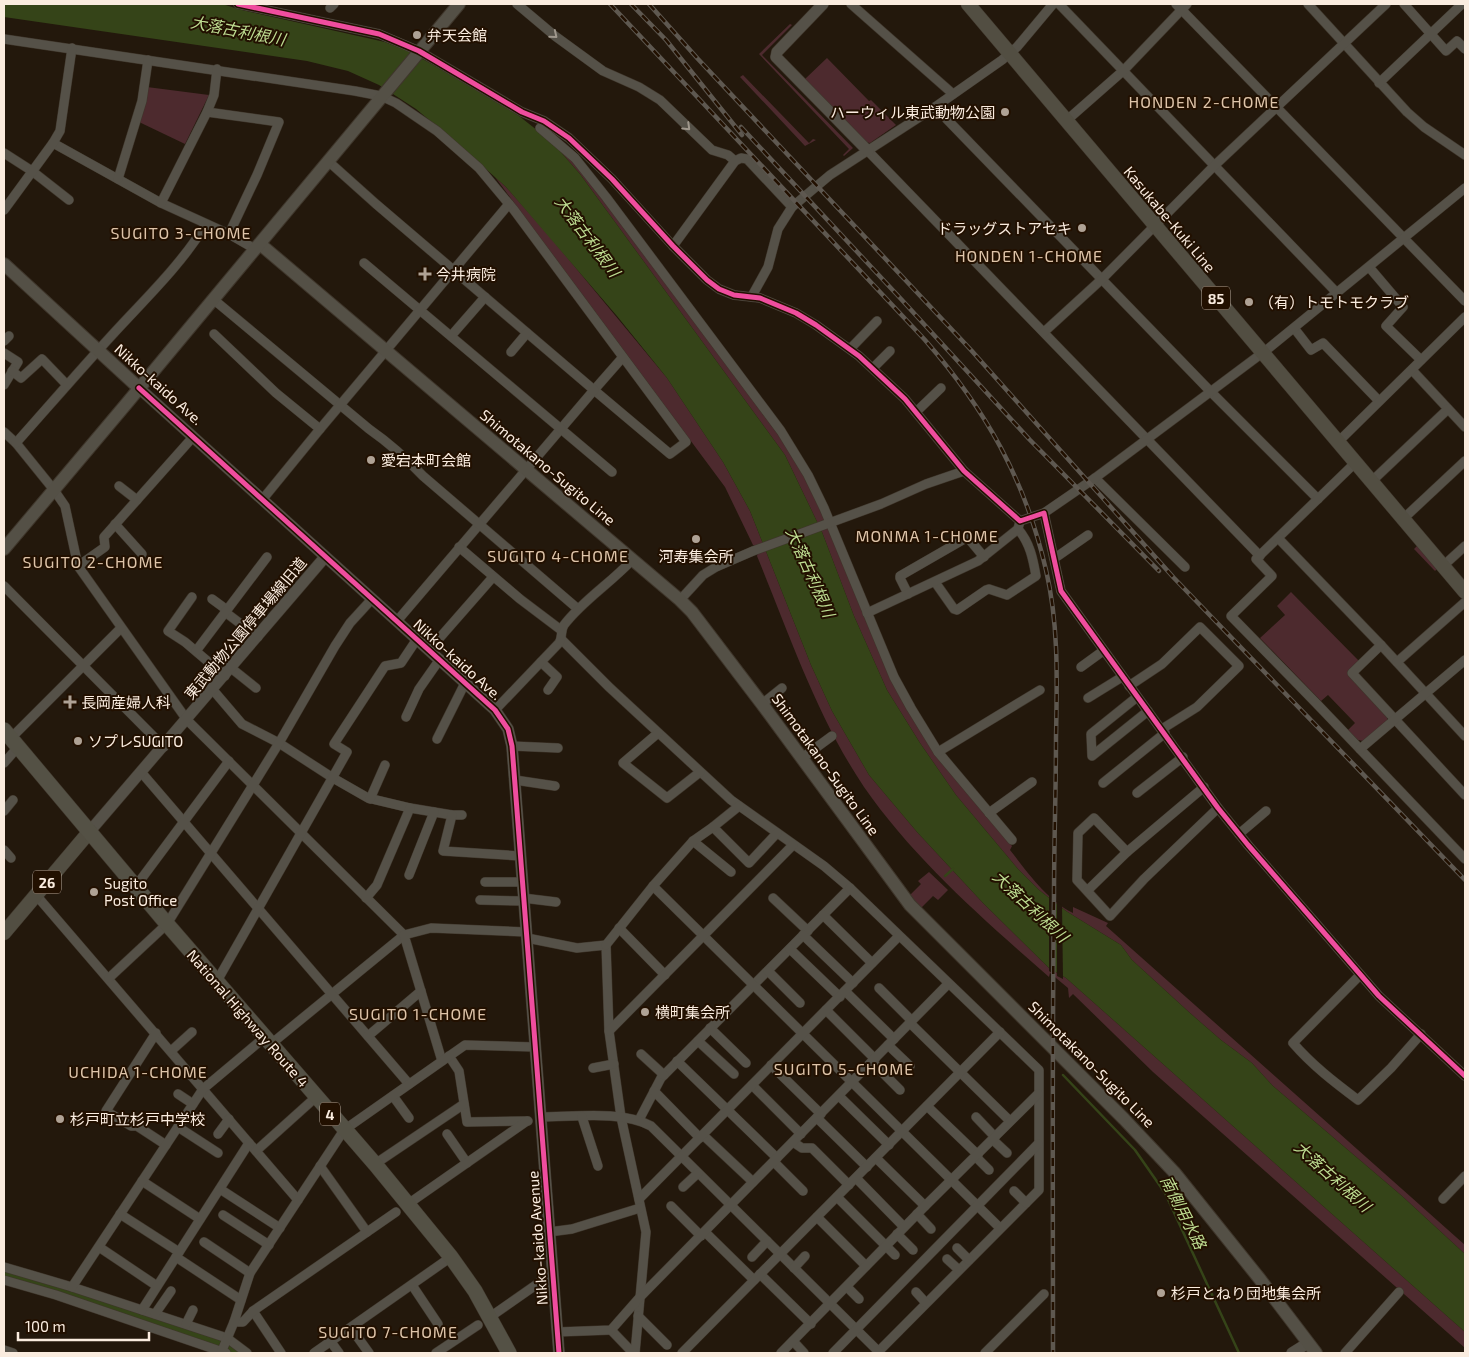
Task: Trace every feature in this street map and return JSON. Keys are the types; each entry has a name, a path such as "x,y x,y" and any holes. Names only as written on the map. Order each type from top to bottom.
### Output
{"highway":[{"name":"National Highway Route 4","path":"11,738 167,924 375,1164 402,1208 451,1257 484,1321 509,1353"}],"main road":[{"path":"4,548 258,247 458,4"},
{"name":"Kasukabe-Kuki Line","path":"968,4 1465,592"},
{"name":"Shimotakano-Sugito Line","path":"258,247 386,351 692,612 910,906 1124,1119 1168,1166 1259,1278 1316,1353"},
{"name":"Nikko-kaido Ave.","path":"4,264 139,388"},
{"name":"26","path":"4,933 90,832"}],"street":[{"path":"238,4 379,34 418,52 522,112 544,121 568,138 612,180 707,280 719,289 734,294 752,296 805,317 873,368 906,399 964,471 1019,525 1031,551 1036,576 1007,595 989,589 986,590 956,610 935,582"},
{"path":"517,4 554,36 603,71 638,87 660,100 712,150 728,155 735,161"},
{"path":"823,4 777,52 776,57 1260,556"},
{"path":"851,4 953,94"},
{"path":"752,296 768,267 778,229 792,207 824,180 1010,54 1053,4 1124,70 1337,293"},
{"path":"1308,4 1407,112 1424,127 1465,155"},
{"path":"1044,332 1102,279 1276,106 1386,4"},
{"path":"1404,4 1446,51 1457,40 1465,49"},
{"path":"1380,83 1462,4"},
{"path":"1066,121 1124,70 1182,6 1465,301"},
{"path":"4,39 383,95 437,131 479,168 509,204 686,442 670,454 328,161"},
{"path":"4,210 60,131 72,48"},
{"path":"118,180 142,101 148,60"},
{"path":"161,203 207,112 214,95 218,70"},
{"path":"934,107 1211,392 1318,499"},
{"path":"207,112 279,122 257,175 229,234"},
{"path":"540,128 567,151 586,172 766,410 801,463 834,534 894,676 938,752 1012,840"},
{"path":"53,143 161,203 258,247"},
{"path":"4,153 32,171 69,200"},
{"path":"673,246 735,161 741,158 747,160 792,207"},
{"path":"867,613 984,557 1019,525 1044,513 1095,478 1262,353 1465,188"},
{"path":"262,500 509,204"},
{"path":"16,443 170,272 206,224"},
{"path":"364,263 612,472"},
{"path":"1369,267 1403,307 1386,326 1421,360"},
{"path":"451,336 485,297"},
{"path":"213,299 369,429 387,441 412,463 423,476 578,609"},
{"path":"1339,441 1465,317"},
{"path":"850,349 877,321"},
{"path":"1294,328 1311,350 1323,342 1379,401"},
{"path":"511,352 527,332"},
{"path":"214,334 276,393 320,429"},
{"path":"873,368 890,351"},
{"path":"4,353 18,362 4,385"},
{"path":"397,621 623,357"},
{"path":"12,371 21,378 42,359 67,385"},
{"path":"1412,370 1465,427"},
{"name":"Nikko-kaido Ave.","path":"139,388 440,659 495,710 508,729 512,746 515,780 540,1119"},
{"path":"916,412 941,388"},
{"path":"1372,481 1448,409"},
{"path":"4,432 16,443 65,506 78,566 187,720 404,935 421,991 445,1058 459,1071 467,1122 621,1117 639,1120 650,1126 878,1353 1039,1190 1039,1070 850,888 824,866 739,806 700,772 658,733 561,635 459,547"},
{"path":"78,566 105,548 104,537 193,437"},
{"path":"1403,519 1465,461"},
{"path":"1356,462 1256,559 1272,576 1231,616 1465,859"},
{"path":"680,600 708,571 756,550 964,471"},
{"path":"1095,478 1185,567"},
{"path":"119,486 137,500"},
{"path":"1044,513 1061,591 1137,698 1183,757 1218,808 1379,996 1465,1076"},
{"path":"115,524 142,554"},
{"path":"1054,558 1088,535"},
{"path":"908,594 900,576 966,538 984,557"},
{"path":"1278,538 1381,644 1465,736"},
{"path":"1443,566 1465,546"},
{"path":"196,651 267,557"},
{"name":"東武動物公園停車場線旧道","path":"90,832 325,557"},
{"path":"495,710 541,662 578,609 632,560"},
{"path":"429,650 493,577"},
{"path":"4,586 164,746"},
{"path":"192,597 168,630 196,651 256,688"},
{"path":"212,599 258,637"},
{"path":"109,978 167,924 279,743 350,622 372,599"},
{"path":"1397,662 1465,602"},
{"path":"1103,783 1164,731 1197,707 1238,666 1200,627 1162,664 1129,686"},
{"path":"4,763 11,738 122,628"},
{"path":"217,981 347,752 334,744 386,666 401,663 417,638"},
{"path":"1381,644 1352,673 1465,795"},
{"path":"1081,667 1103,651"},
{"path":"406,717 419,689 440,659"},
{"path":"541,662 557,677 548,690"},
{"path":"1360,749 1464,665"},
{"path":"1088,698 1122,677"},
{"path":"437,739 465,683"},
{"path":"762,704 782,688"},
{"path":"213,690 242,724 279,743 333,778 370,799 410,808 457,815 443,851 520,856"},
{"path":"938,752 1040,690"},
{"path":"1137,698 1091,734 1092,756 1148,711"},
{"path":"658,733 623,763 667,798 700,772"},
{"path":"802,758 832,736"},
{"path":"512,746 558,748"},
{"path":"1137,794 1183,757"},
{"path":"136,886 229,761"},
{"path":"370,799 385,765"},
{"path":"141,772 409,1084"},
{"path":"515,780 555,786"},
{"path":"989,813 1032,782"},
{"path":"1088,890 1127,852 1204,787"},
{"path":"4,811 12,800"},
{"path":"634,1353 646,1232 621,1117 609,1032 606,945 653,886 693,841 739,806"},
{"path":"366,898 377,885 410,808"},
{"path":"1127,852 1094,818 1078,833 1077,880 1110,916 1144,879 1218,808"},
{"path":"1239,834 1266,811"},
{"path":"409,875 434,812"},
{"path":"713,827 749,863 777,833"},
{"path":"693,841 731,872"},
{"path":"609,1032 794,845"},
{"path":"4,850 11,858"},
{"path":"485,882 522,882"},
{"path":"653,886 1000,1228"},
{"path":"639,1120 664,1075 850,888"},
{"path":"36,895 298,1200"},
{"path":"773,898 853,983"},
{"path":"480,900 523,899 556,902"},
{"path":"823,915 872,964"},
{"path":"72,1286 203,1089 331,994 404,935 431,928 527,935 577,948 606,945"},
{"path":"619,928 665,975"},
{"path":"549,1232 572,1229 640,1204 701,1136 899,936"},
{"path":"790,948 842,994 891,1042 910,1066"},
{"path":"768,971 800,1003"},
{"path":"1360,975 1293,1042 1307,1059 1324,1075 1358,1100 1391,1068 1421,1034"},
{"path":"557,1332 611,1330 640,1297 948,984"},
{"path":"879,988 1010,1121"},
{"path":"368,1036 421,991"},
{"path":"826,1010 900,1090"},
{"path":"710,1028 746,1063"},
{"path":"171,1051 192,1032"},
{"path":"682,1353 1000,1032"},
{"path":"156,1034 106,1111 131,1126 137,1126 166,1145"},
{"path":"698,1041 734,1074"},
{"path":"4,1280 56,1295 223,1352 250,1273 344,1130 445,1058 465,1046 535,1046"},
{"path":"641,1054 664,1075"},
{"path":"677,1061 728,1110 803,1192"},
{"path":"593,1068 614,1064"},
{"path":"771,1065 867,1167"},
{"path":"752,1086 801,1134"},
{"path":"654,1091 753,1182"},
{"path":"178,1094 193,1104"},
{"path":"781,1353 924,1206 1038,1094"},
{"path":"393,1096 408,1118"},
{"path":"839,1096 888,1145"},
{"path":"256,1151 316,1097"},
{"path":"375,1164 464,1104"},
{"path":"927,1106 990,1170"},
{"path":"582,1117 598,1166"},
{"path":"976,1117 1007,1153"},
{"path":"218,1134 229,1119"},
{"name":"Nikko-kaido Avenue","path":"540,1119 559,1353"},
{"path":"234,1322 243,1322 252,1311 527,1121"},
{"path":"178,1126 218,1153"},
{"path":"447,1134 467,1163"},
{"path":"793,1142 802,1148 812,1148 904,1227"},
{"path":"142,1310 249,1143"},
{"path":"833,1353 1038,1144"},
{"path":"876,1158 924,1206"},
{"path":"320,1166 367,1232"},
{"path":"683,1187 698,1173"},
{"path":"1443,1199 1465,1176"},
{"path":"142,1181 200,1219"},
{"path":"220,1189 280,1228"},
{"path":"1014,1191 1026,1203"},
{"path":"837,1197 895,1255"},
{"path":"671,1206 757,1277 810,1324"},
{"path":"120,1214 241,1300"},
{"path":"917,1214 931,1229"},
{"path":"223,1215 269,1245"},
{"path":"817,1218 866,1266"},
{"path":"897,1234 913,1250"},
{"path":"204,1242 250,1273"},
{"path":"752,1257 767,1242"},
{"path":"99,1247 157,1286"},
{"path":"957,1248 969,1260"},
{"path":"794,1268 804,1256"},
{"path":"314,1353 451,1257"},
{"path":"947,1259 959,1270"},
{"path":"4,1267 72,1286 227,1338 247,1353"},
{"path":"436,1353 553,1273"},
{"path":"412,1285 438,1324"},
{"path":"847,1287 859,1299"},
{"path":"156,1314 171,1291"},
{"path":"916,1292 926,1303"},
{"path":"1345,1353 1399,1292"},
{"path":"985,1353 1044,1294"},
{"path":"186,1324 193,1310"},
{"path":"252,1311 281,1353"},
{"path":"638,1316 667,1344"},
{"path":"351,1328 369,1353"},
{"path":"611,1330 634,1353"},
{"path":"793,1341 804,1353"},
{"path":"331,1342 339,1353"},
{"path":"1292,1353 1308,1343"},
{"path":"4,1350 13,1353"}],"shaded area":[{"path":"790,24 792,25 762,55 853,148 844,156 849,149 759,54"},
{"path":"827,58 869,101 871,100 896,125 870,143 865,142 805,79"},
{"path":"743,75 809,143 813,139 816,140 805,146 740,77"},
{"path":"147,87 209,95 185,144 139,122"},
{"path":"552,142 582,170 785,444 809,481 891,678 907,710 935,753 1012,846 1010,850 1031,877 1064,908 1073,913 1073,907 1108,923 1106,926 1465,1245 1465,1254 1402,1196 1273,1086 1252,1063 1221,1040 1190,1013 1132,960 1121,945 1066,911 1039,890 1018,869 956,795 920,743 887,690 854,616 822,532 785,455 580,174"},
{"path":"495,177 546,232 667,378 723,462 750,511 811,665 832,711 869,775 917,832 983,903 1049,968 1066,978 1465,1332 1465,1348 1153,1072 1073,994 1069,998 1068,988 1050,973 1049,977 999,933 950,887 905,839 864,787 832,732 793,645 757,556 756,546 753,545 725,487"},
{"path":"1417,546 1437,569 1435,571 1414,549"},
{"path":"1291,592 1359,661 1348,674 1387,717 1387,721 1363,741 1358,740 1348,730 1355,723 1328,695 1321,701 1260,638 1285,615 1277,606"},
{"path":"929,872 948,890 938,900 933,896 920,909 910,895 921,884 918,881"}],"water":[{"name":"大落古利根川","path":"4,4 222,4 385,42 408,51 504,104 552,142 580,174 785,455 822,532 854,616 887,690 920,743 956,795 1018,869 1039,890 1066,911 1121,945 1132,960 1190,1013 1221,1040 1252,1063 1273,1086 1402,1196 1465,1254 1465,1332 1066,978 1049,968 983,903 917,832 869,775 832,711 811,665 750,511 723,462 667,378 617,316 506,187 416,109 379,85 348,71 307,61 4,17"}],"pier":[{"path":"1049,895 1055,900 1055,975 1049,971"},
{"path":"1057,901 1062,905 1063,979 1057,976"}],"waterway":[{"path":"945,876 953,869"},
{"name":"南側用水路","path":"1063,1075 1135,1150 1165,1193 1239,1353"},
{"path":"4,1274 60,1289 233,1349 238,1353"}],"railway":[{"path":"610,4 925,340 947,366 985,420 1015,476 1027,506 1046,570 1050,591 1057,675 1053,1010 1053,1353"},
{"path":"631,4 666,40 742,135"},
{"path":"649,4 698,59 971,350 1174,578 1465,880"},
{"path":"741,127 1030,440 1159,571"}],"cycle path":[{"path":"238,4 379,34 419,51 522,112 544,121 569,138 612,179 707,280 719,289 734,295 760,298 796,313 816,325 859,356 905,399 964,471 1020,521 1044,513 1061,591 1218,808 1379,996 1465,1076"},
{"path":"139,388 495,710 508,729 512,746 559,1353"}],"place":[{"name":"弁天会館","path":"417,35"},
{"name":"ハーウィル東武動物公園","path":"1005,112"},
{"name":"ドラッグストアセキ","path":"1082,228"},
{"name":"今井病院","path":"425,274"},
{"name":"（有）トモトモクラブ","path":"1249,302"},
{"name":"愛宕本町会館","path":"371,460"},
{"name":"河寿集会所","path":"696,539"},
{"name":"長岡産婦人科","path":"70,702"},
{"name":"ソプレSUGITO","path":"78,741"},
{"name":"Sugito Post Office","path":"94,892"},
{"name":"横町集会所","path":"645,1012"},
{"name":"杉戸町立杉戸中学校","path":"60,1119"},
{"name":"杉戸とねり団地集会所","path":"1161,1293"}],"district":[{"name":"HONDEN 2-CHOME","path":"1204,101"},
{"name":"SUGITO 3-CHOME","path":"181,232"},
{"name":"HONDEN 1-CHOME","path":"1029,255"},
{"name":"MONMA 1-CHOME","path":"927,535"},
{"name":"SUGITO 4-CHOME","path":"558,555"},
{"name":"SUGITO 2-CHOME","path":"93,561"},
{"name":"SUGITO 1-CHOME","path":"418,1013"},
{"name":"SUGITO 5-CHOME","path":"844,1068"},
{"name":"UCHIDA 1-CHOME","path":"138,1071"},
{"name":"SUGITO 7-CHOME","path":"388,1331"}]}
